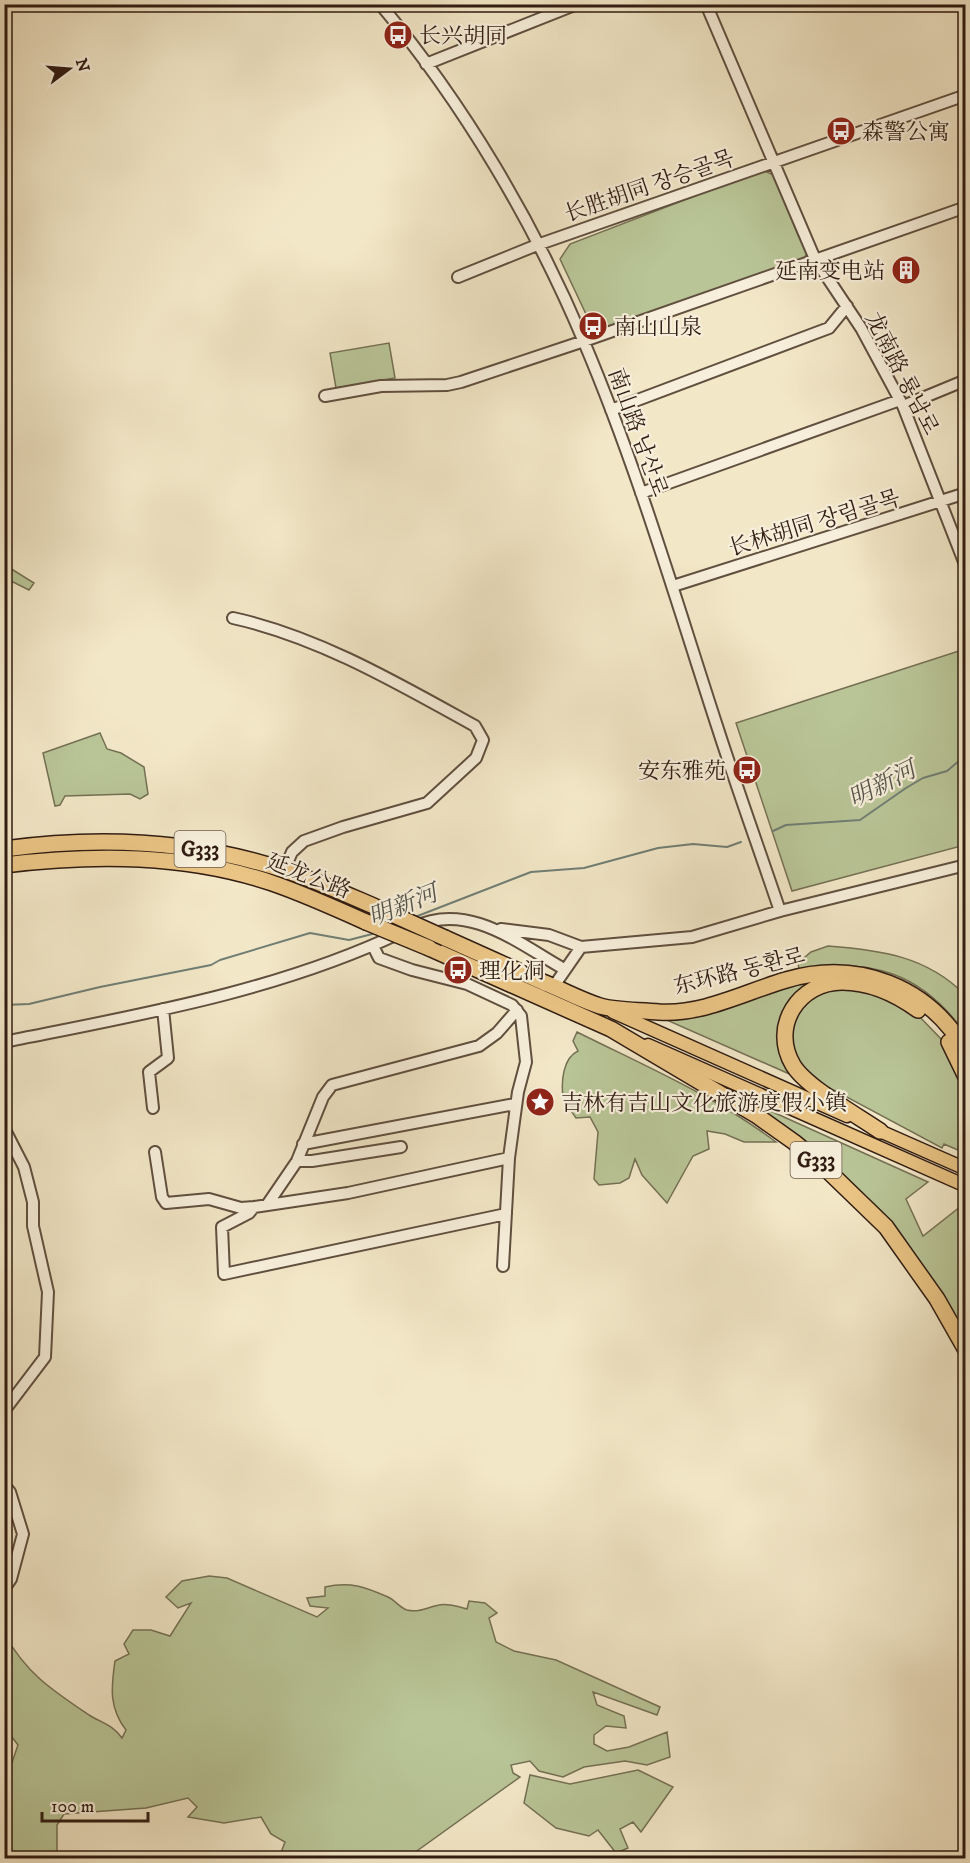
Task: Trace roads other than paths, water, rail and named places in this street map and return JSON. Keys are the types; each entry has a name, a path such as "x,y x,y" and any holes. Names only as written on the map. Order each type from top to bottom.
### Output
{"highway":[{"name":"延龙公路","path":"4,849 62,842 156,843 200,849 284,870 385,911 601,1006"},
{"name":"延龙公路","path":"4,865 93,857 158,860 190,864 271,883 429,948 611,1029"},
{"name":"东环路 동환로","path":"601,1006 679,1011 728,1000 807,974 827,972 862,974 908,990 945,1021 966,1051"},
{"path":"880,1131 800,1075 789,1057 784,1037 788,1015 797,1001 815,987 828,983 853,982 879,989 905,1000 940,1029 954,1048 966,1077"},
{"name":"G333","path":"611,1029 756,1115 823,1166 886,1227 937,1299 966,1350"}],"main road":[{"path":"601,1006 966,1169"},
{"path":"611,1029 966,1186"}],"street":[{"name":"南山路 남산로","path":"380,4 426,64 491,162 537,245 584,341 611,410 673,586 780,911"},
{"path":"426,64 577,4"},
{"name":"龙南路 룡남로","path":"706,4 815,260 847,306 901,403 966,567"},
{"name":"长胜胡同 장승골목","path":"458,277 537,245 966,95"},
{"path":"325,396 381,386 447,385 584,341 966,207"},
{"path":"611,410 828,328 835,323 847,306"},
{"path":"641,493 966,380"},
{"name":"长林胡同 장림골목","path":"673,586 966,493"},
{"path":"233,618 290,634 326,649 475,726 483,740 476,758 427,803 343,827 304,841 292,852 284,870"},
{"path":"4,1042 163,1009 258,986 373,946 433,919 468,920 494,928 549,935 581,947 692,937 780,911 966,865"},
{"path":"494,928 564,969"},
{"path":"373,946 375,954 390,963 467,984 503,1000 517,1010 521,1016 526,1062 515,1104 509,1158 503,1266"},
{"path":"554,986 581,947"},
{"path":"467,984 474,968"},
{"path":"153,1108 149,1072 168,1058 163,1009"},
{"path":"267,1205 297,1161 323,1097 332,1085 479,1046 496,1033 517,1010"},
{"path":"303,1144 515,1104"},
{"path":"4,1128 24,1167 33,1202 33,1226 48,1292 45,1358 4,1411"},
{"path":"297,1161 312,1161 401,1147"},
{"path":"155,1152 162,1197 166,1203 208,1199 241,1208 348,1193 509,1158"},
{"path":"254,1207 244,1216 222,1227 224,1274 506,1214"},
{"path":"4,1485 10,1492 23,1534 11,1579 4,1589"}],"waterway":[{"name":"明新河","path":"773,831 786,825 860,820 923,778 947,771 966,755"},
{"name":"明新河","path":"415,917 531,872 584,868 658,848 693,844 727,847 741,842"},
{"name":"明新河","path":"4,1005 29,1004 211,965 220,960 310,933 349,940 376,933"}],"place":[{"name":"长兴胡同","path":"398,35"},
{"name":"森警公寓","path":"841,131"},
{"name":"延南变电站","path":"906,270"},
{"name":"南山山泉","path":"593,326"},
{"name":"安东雅苑","path":"747,770"},
{"name":"理化洞","path":"458,970"},
{"name":"吉林有吉山文化旅游度假小镇","path":"540,1102"}]}
